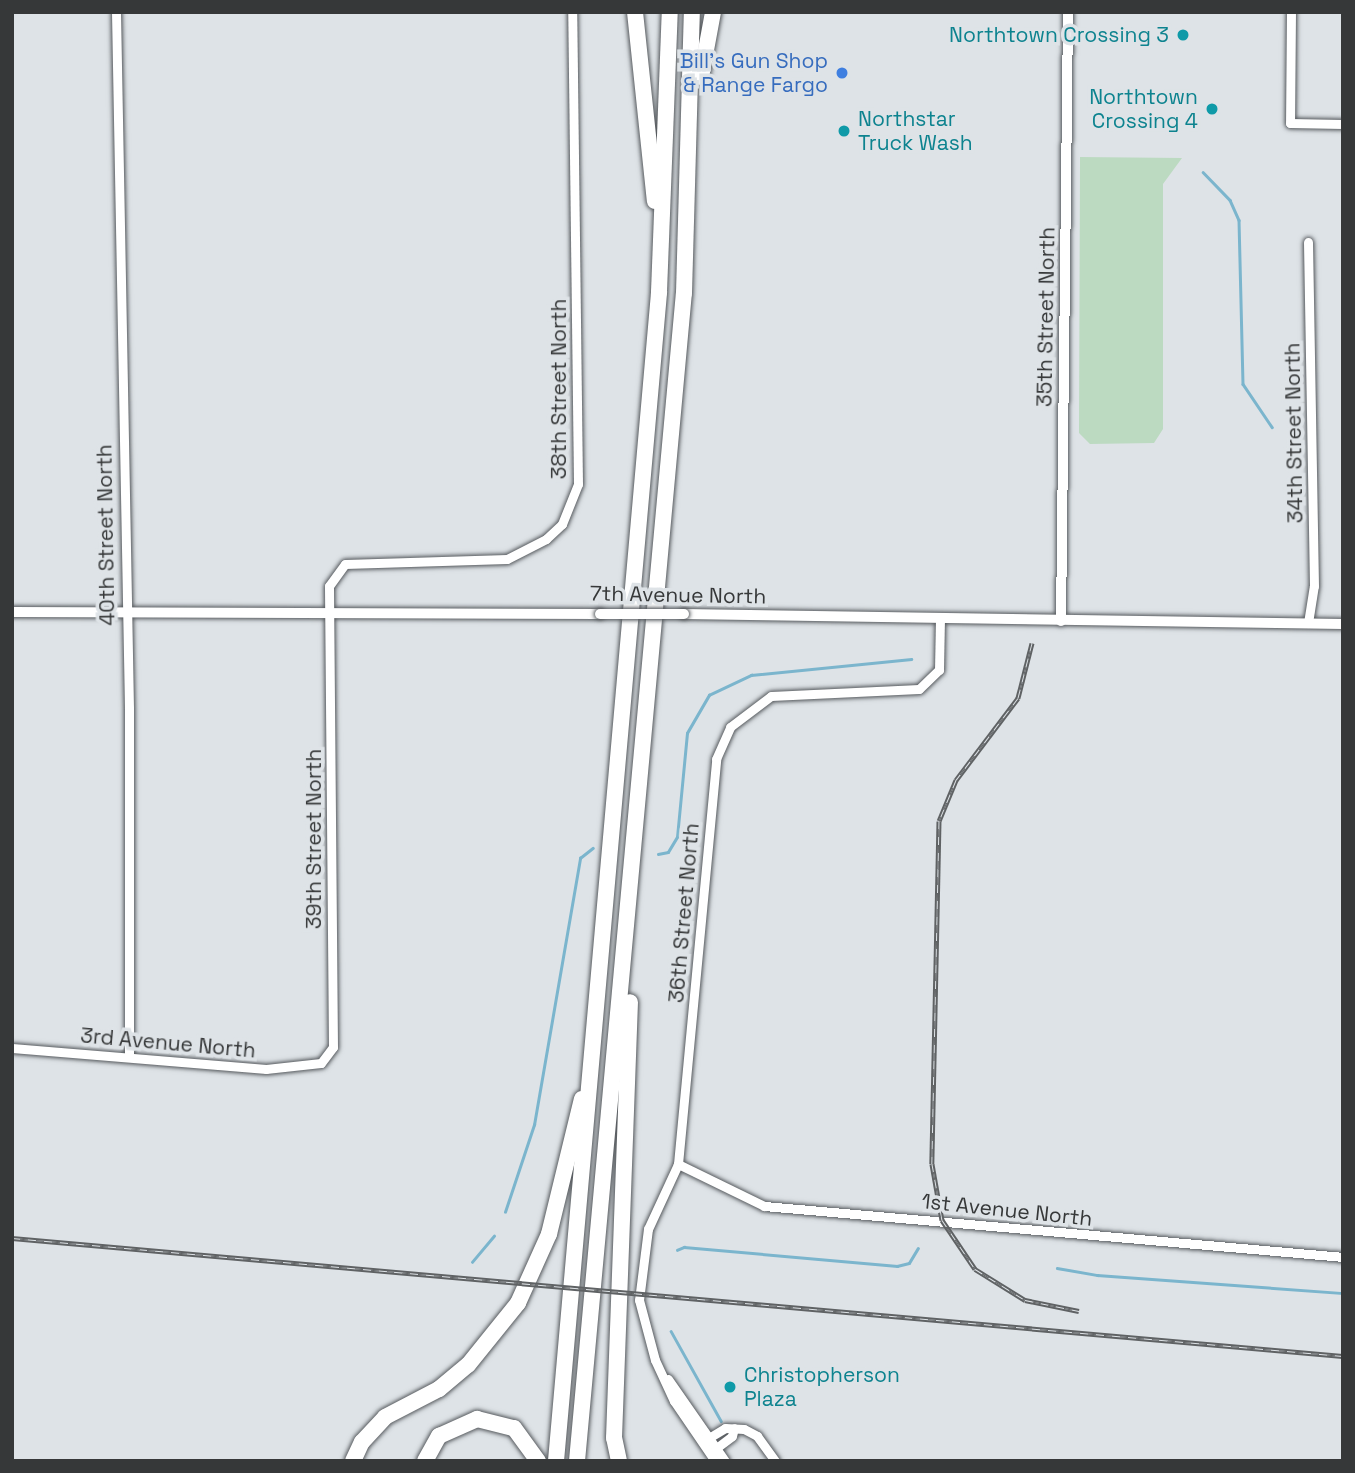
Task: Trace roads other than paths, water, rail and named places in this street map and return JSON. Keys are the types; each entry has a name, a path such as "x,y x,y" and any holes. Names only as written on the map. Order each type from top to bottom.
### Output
{"highway":[{"path":"635,12 653,170 659,292"},
{"path":"556,1461 659,292 670,12"},
{"path":"691,173 692,12"},
{"path":"578,1457 691,173 702,62 713,12"},
{"path":"619,1461 614,1438 636,904 635,823"},
{"path":"353,1461 362,1442 385,1417 439,1389 468,1365 518,1303 549,1234 594,1045"},
{"path":"425,1461 439,1436 477,1419 514,1428 538,1461"}],"street":[{"name":"40th Street North","path":"116,12 124,613 129,708 129,1057"},
{"name":"38th Street North","path":"327,612 329,586 345,564 507,559 546,539 562,524 573,500 578,458 572,12"},
{"name":"35th Street North","path":"1061,621 1068,12"},
{"path":"1291,12 1290,123 1343,124"},
{"name":"34th Street North","path":"1308,242 1314,586 1308,623"},
{"name":"7th Avenue North","path":"12,612 684,614 1343,624"},
{"name":"39th Street North","path":"321,1063 333,1047 327,612"},
{"name":"36th Street North","path":"725,1461 714,1453 662,1372 642,1324 639,1300 649,1229 678,1164 716,759 722,741 740,716 771,696 919,689 939,670 940,619"},
{"name":"3rd Avenue North","path":"12,1048 266,1069 321,1063"},
{"name":"1st Avenue North","path":"678,1164 764,1206 1343,1257"},
{"path":"714,1453 732,1436 734,1428"},
{"path":"707,1439 734,1428 757,1436 775,1461"}],"waterway":[{"path":"1203,172 1230,200 1239,220 1243,384 1272,427"},
{"path":"658,854 668,852 677,837 687,733 709,695 751,675 911,659"},
{"path":"505,1212 534,1125 580,858 593,848"},
{"path":"472,1262 494,1236"},
{"path":"677,1250 684,1247 897,1266 909,1263 918,1248"},
{"path":"1057,1268 1097,1275 1343,1293"},
{"path":"671,1331 721,1421"}],"railway":[{"path":"1032,643 1018,698 956,780 939,821 932,1164 942,1220 975,1269 1025,1300 1079,1311"},
{"path":"12,1238 1343,1356"}],"place":[{"name":"Northtown Crossing 3","path":"1183,35"},
{"name":"Bill's Gun Shop & Range Fargo","path":"842,73"},
{"name":"Northtown Crossing 4","path":"1212,109"},
{"name":"Northstar Truck Wash","path":"844,131"},
{"name":"Christopherson Plaza","path":"730,1387"}]}
